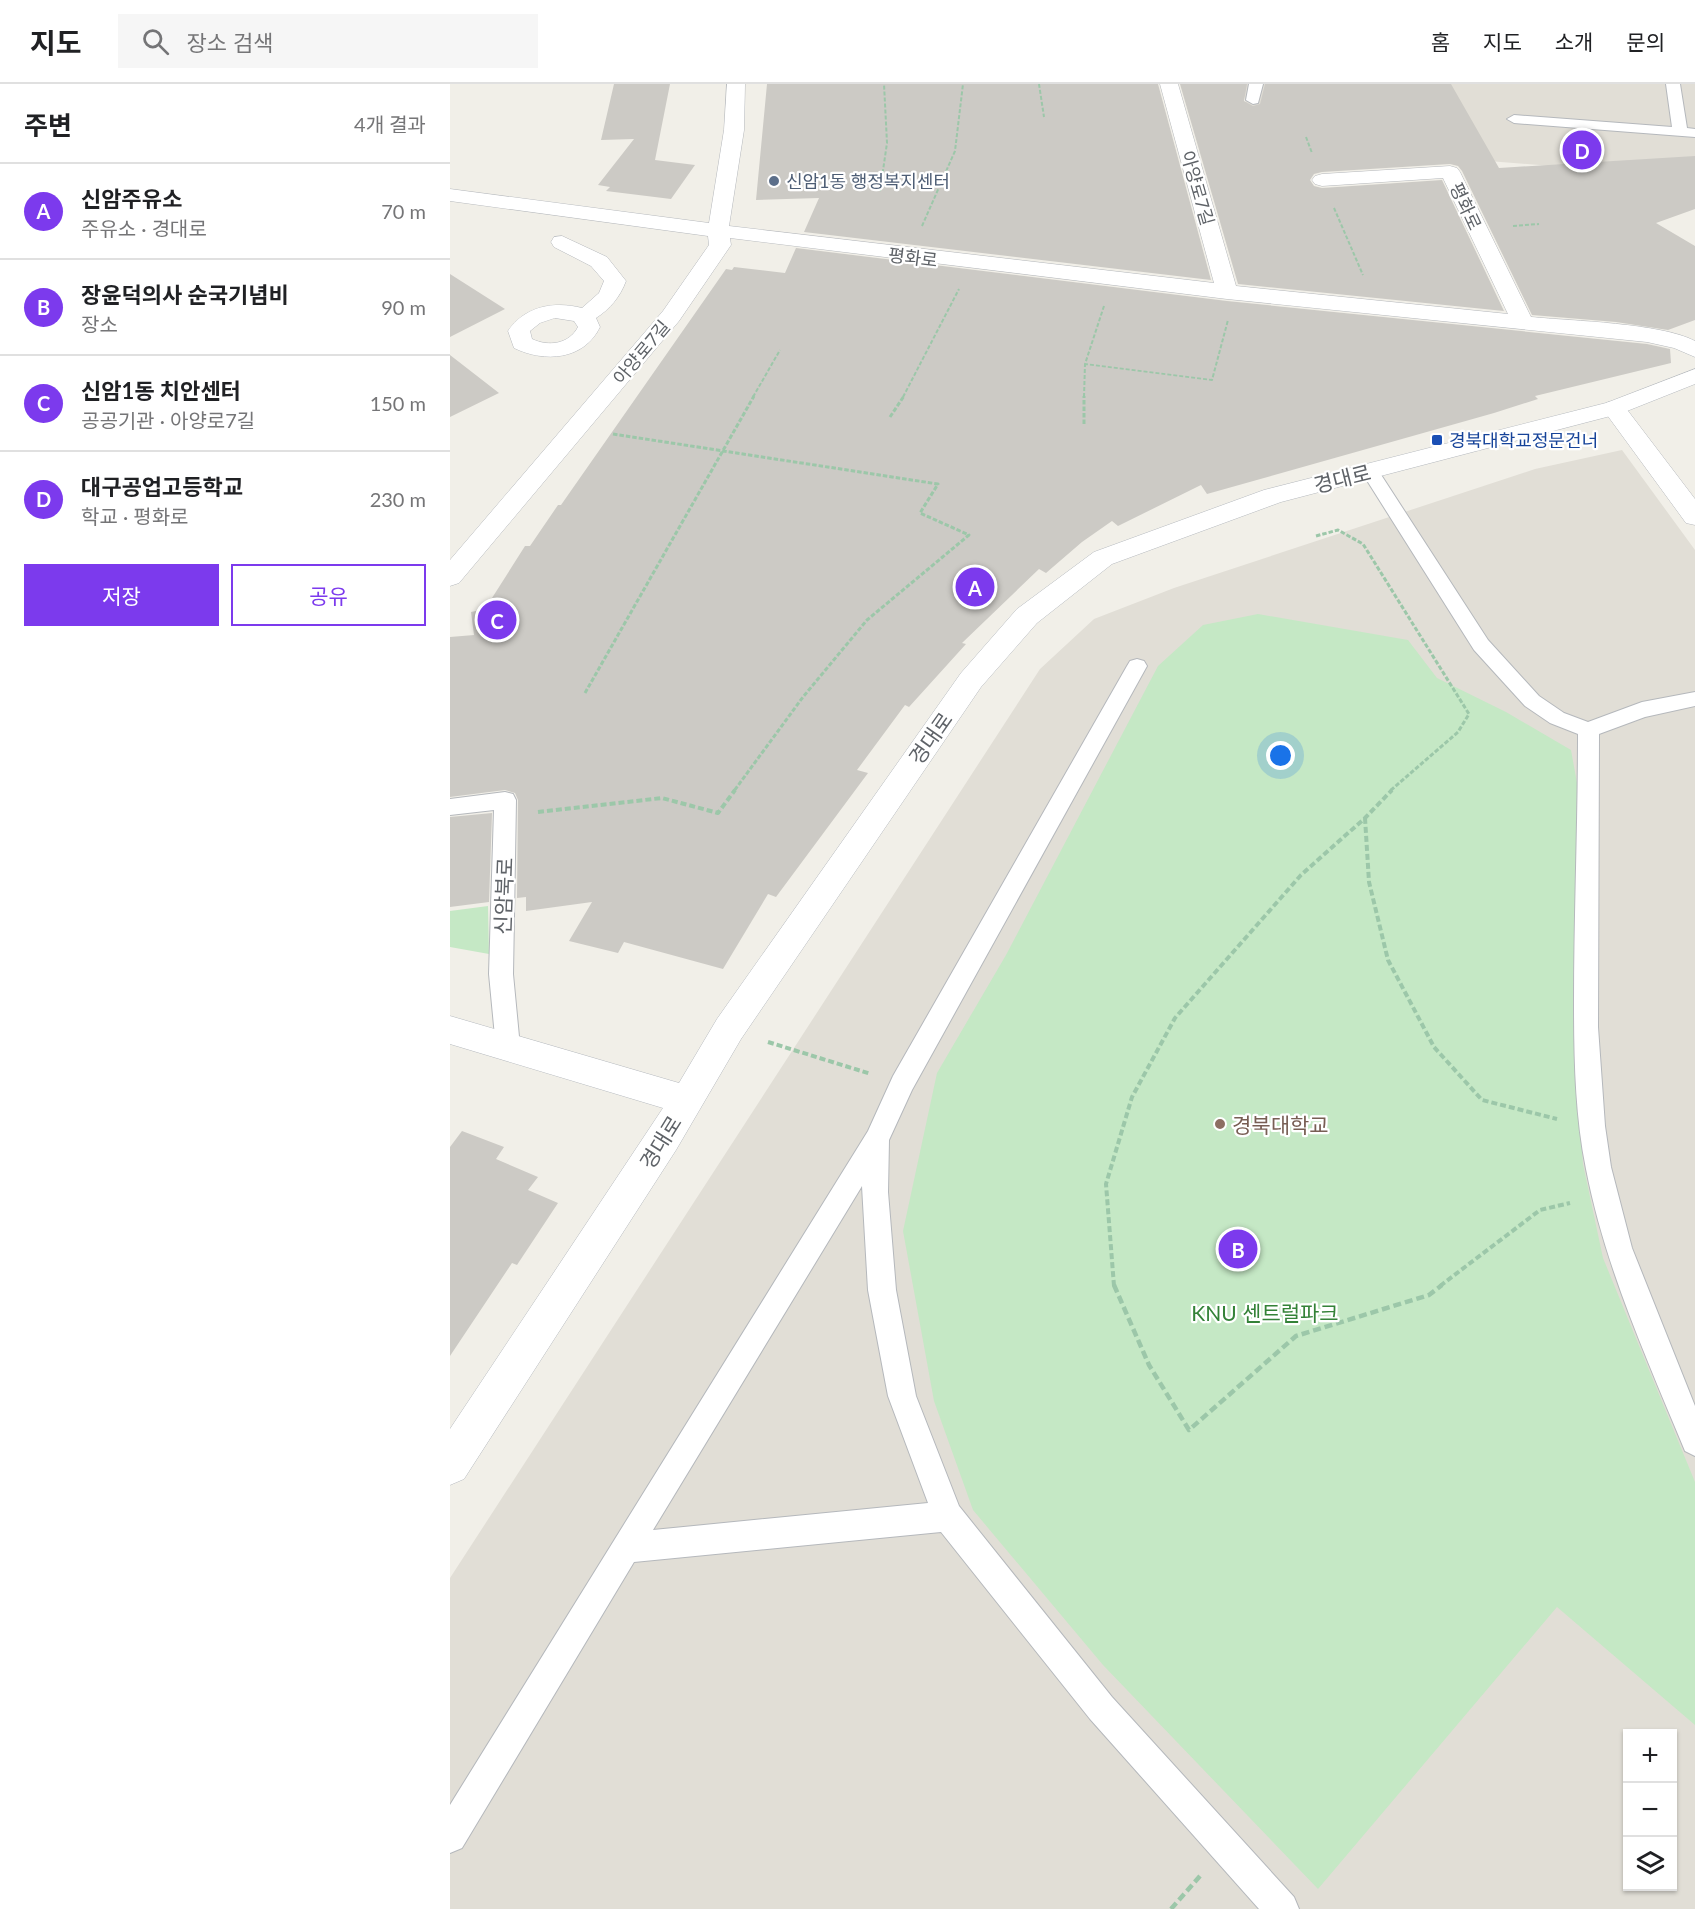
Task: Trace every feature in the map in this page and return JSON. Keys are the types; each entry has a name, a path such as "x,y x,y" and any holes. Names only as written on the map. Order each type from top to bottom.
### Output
{"street":[{"name":"아양로7길","path":"450,577 577,428 617,353 671,316 720,245 718,232 734,130 736,84"},
{"name":"아양로7길","path":"1169,84 1231,293"},
{"name":"평화로","path":"1322,180 1450,172 1523,323"},
{"name":"평화로","path":"450,195 971,264 1378,309 1647,335 1682,343 1695,350"},
{"path":"562,242 598,260 608,268 615,281 611,294 600,306 583,317"},
{"path":"562,311 583,317 589,327 580,340 562,349 538,350 522,343 519,331 523,324 539,314 562,311"},
{"path":"580,340 617,353"},
{"name":"경대로","path":"450,1465 664,1139 729,1029 971,680 1027,616 1103,558 1273,496 1614,408 1695,376"},
{"path":"1614,408 1695,517"},
{"path":"450,1030 686,1100"}],"lane":[{"path":"1253,100 1256,84"},
{"path":"1672,84 1680,132"},
{"path":"1514,119 1695,133"},
{"path":"1370,471 1481,645 1532,701 1557,718 1588,730 1642,710 1695,699"},
{"path":"450,1836 877,1139 902,1084 1137,666"},
{"path":"1588,730 1590,787 1586,906 1587,1041 1592,1128 1605,1196 1626,1269 1695,1442"},
{"path":"450,807 505,800 505,816"},
{"name":"신암북로","path":"505,816 501,974 508,1047"},
{"path":"877,1139 875,1192 882,1290 902,1396 948,1516 1101,1708 1282,1909"},
{"path":"625,1548 948,1516"}],"path":[{"path":"880,191 887,143 884,84"},
{"path":"907,256 944,182 955,151 963,84"},
{"path":"1039,84 1044,117"},
{"path":"1306,137 1322,180 1378,309"},
{"path":"890,417 909,389 971,264"},
{"path":"1084,424 1085,364 1112,279"},
{"path":"1085,364 1212,380 1231,293"},
{"path":"585,693 780,350"},
{"path":"505,816 662,798 718,813 803,697 867,620 969,535 920,513 938,484 577,428"},
{"path":"1316,536 1338,530 1363,544 1469,714 1458,732 1378,802 1365,818 1301,875 1175,1018 1131,1097 1106,1184 1114,1286 1149,1365 1189,1430 1296,1336 1430,1296 1540,1210 1605,1196"},
{"path":"1365,818 1369,882 1388,960 1434,1047 1482,1100 1592,1128"},
{"path":"768,1042 902,1084"}],"shaded area":[{"path":"1242,84 1695,84 1695,208 1626,172 1476,160 1250,124"},
{"name":"경북대학교","path":"1622,450 1695,550 1695,1909 450,1909 450,1578 1040,669 1094,619 1174,588 1535,469"}],"green space":[{"name":"KNU 센트럴파크","path":"1258,614 1408,640 1437,678 1506,712 1571,750 1577,783 1574,1038 1583,1164 1603,1258 1695,1482 1695,1725 1557,1607 1318,1889 1103,1665 973,1510 934,1401 903,1231 937,1073 1006,955 1158,666 1203,625"},
{"path":"488,906 489,954 450,947 450,911"}],"building":[{"path":"614,84 670,84 655,160 695,165 671,199 606,191 610,187 598,185 634,139 601,140"},
{"path":"767,84 1158,84 1211,280 804,232 819,198 756,200"},
{"path":"1180,84 1247,84 1244,101 1253,106 1260,104 1265,84 1451,84 1499,168 1695,156 1695,209 1656,223 1695,246 1695,320 1668,330 1616,322 1532,315 1462,171 1458,166 1450,164 1322,172 1314,174 1310,180 1314,186 1322,188 1442,180 1504,311 1238,284"},
{"path":"796,248 1227,301 1647,344 1670,349 1671,363 1535,396 1538,399 1494,413 1207,494 1201,485 1118,526 1112,521 1082,542 1046,573 1039,569 962,643 966,644 909,707 905,705 857,770 868,773 776,897 768,894 723,969 624,942 618,953 569,941 592,902 526,911 526,897 517,898 518,800 515,793 505,790 450,797 450,637 474,635 471,612 485,609 525,546 530,546 558,505 561,505 726,269 732,270 734,267 785,273"},
{"path":"450,274 505,309 450,337"},
{"path":"450,355 499,393 450,417"},
{"path":"492,813 489,902 450,907 450,817"},
{"path":"462,1131 504,1147 496,1159 538,1177 528,1190 558,1203 517,1265 512,1263 450,1356 450,1147"}],"place":[{"name":"대구공업고등학교","path":"1582,150"},
{"name":"신암1동 행정복지센터","path":"774,181"},
{"name":"경북대학교정문건너","path":"1437,440"},
{"name":"신암주유소","path":"975,587"},
{"name":"신암1동 치안센터","path":"497,620"},
{"name":"경북대학교","path":"1220,1124"},
{"name":"장윤덕의사 순국기념비","path":"1238,1249"}]}
